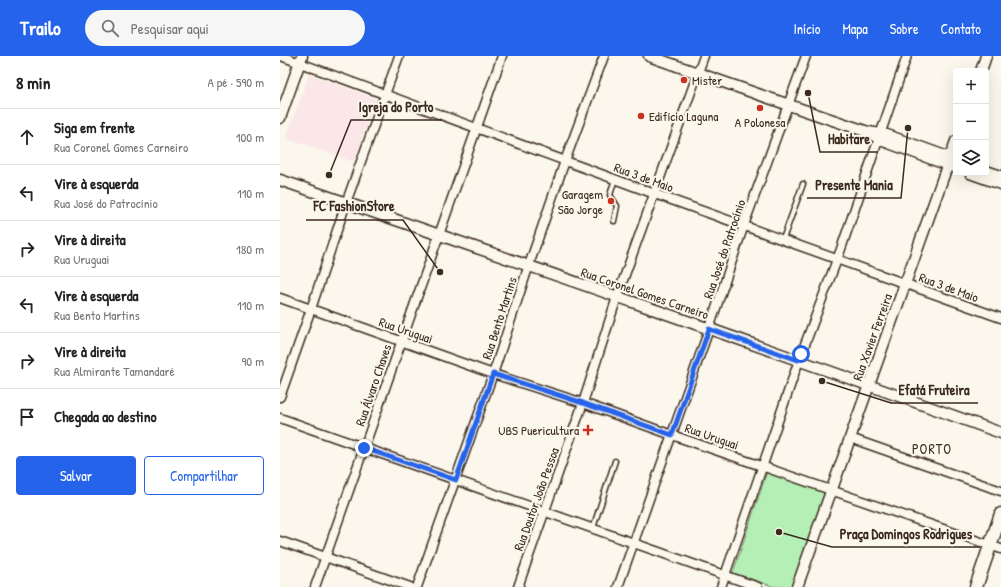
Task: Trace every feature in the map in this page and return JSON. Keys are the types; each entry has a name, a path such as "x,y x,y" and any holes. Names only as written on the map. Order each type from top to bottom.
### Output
{"main road":[{"path":"976,587 996,547 1001,514"}],"street":[{"name":"Rua 3 de Maio","path":"281,56 301,59 386,94 565,161 1001,318"},
{"path":"280,397 346,203 399,56"},
{"name":"Rua Álvaro Chaves","path":"315,587 401,340 440,236 502,56"},
{"name":"Rua Bento Martins","path":"417,587 493,374 565,161 604,56"},
{"path":"649,56 879,135 952,163"},
{"name":"Rua Doutor João Pessoa","path":"518,587 583,403 617,297 704,56"},
{"name":"Rua José do Patrocínio","path":"618,587 744,225 806,56"},
{"path":"721,587 798,360 837,259 907,56"},
{"path":"982,68 986,56"},
{"path":"280,118 301,59"},
{"name":"Rua Xavier Ferreira","path":"797,587 905,284 952,163"},
{"path":"989,172 1001,176"},
{"path":"978,176 1001,184"},
{"name":"Rua Coronel Gomes Carneiro","path":"280,180 440,236 529,265 1001,433"},
{"name":"Rua Uruguai","path":"280,298 493,374 583,403 996,547"},
{"path":"280,418 758,587"},
{"path":"850,438 1001,491"},
{"path":"280,541 410,587"}],"lane":[{"path":"614,220 618,206 610,195 615,179"},
{"path":"783,239 803,184"},
{"path":"593,528 615,461"}],"shaded area":[{"path":"309,74 376,99 354,162 286,138"}],"green space":[{"path":"767,472 825,492 792,587 775,587 733,573"}],"place":[{"name":"Mister","path":"684,80"},
{"name":"Habitare","path":"808,93"},
{"name":"A Polonesa","path":"760,108"},
{"name":"Edifício Laguna","path":"641,116"},
{"name":"Presente Mania","path":"908,128"},
{"name":"Igreja do Porto","path":"329,175"},
{"name":"Garagem São Jorge","path":"611,201"},
{"name":"FC FashionStore","path":"440,272"},
{"name":"Efatá Fruteira","path":"822,381"},
{"name":"UBS Puericultura","path":"588,430"},
{"name":"Praça Domingos Rodrigues","path":"779,532"}],"district":[{"name":"PORTO","path":"932,448"}],"route":[{"path":"364,448 456,480 493,374 583,403 672,435 709,329 798,360 801,354"}]}
